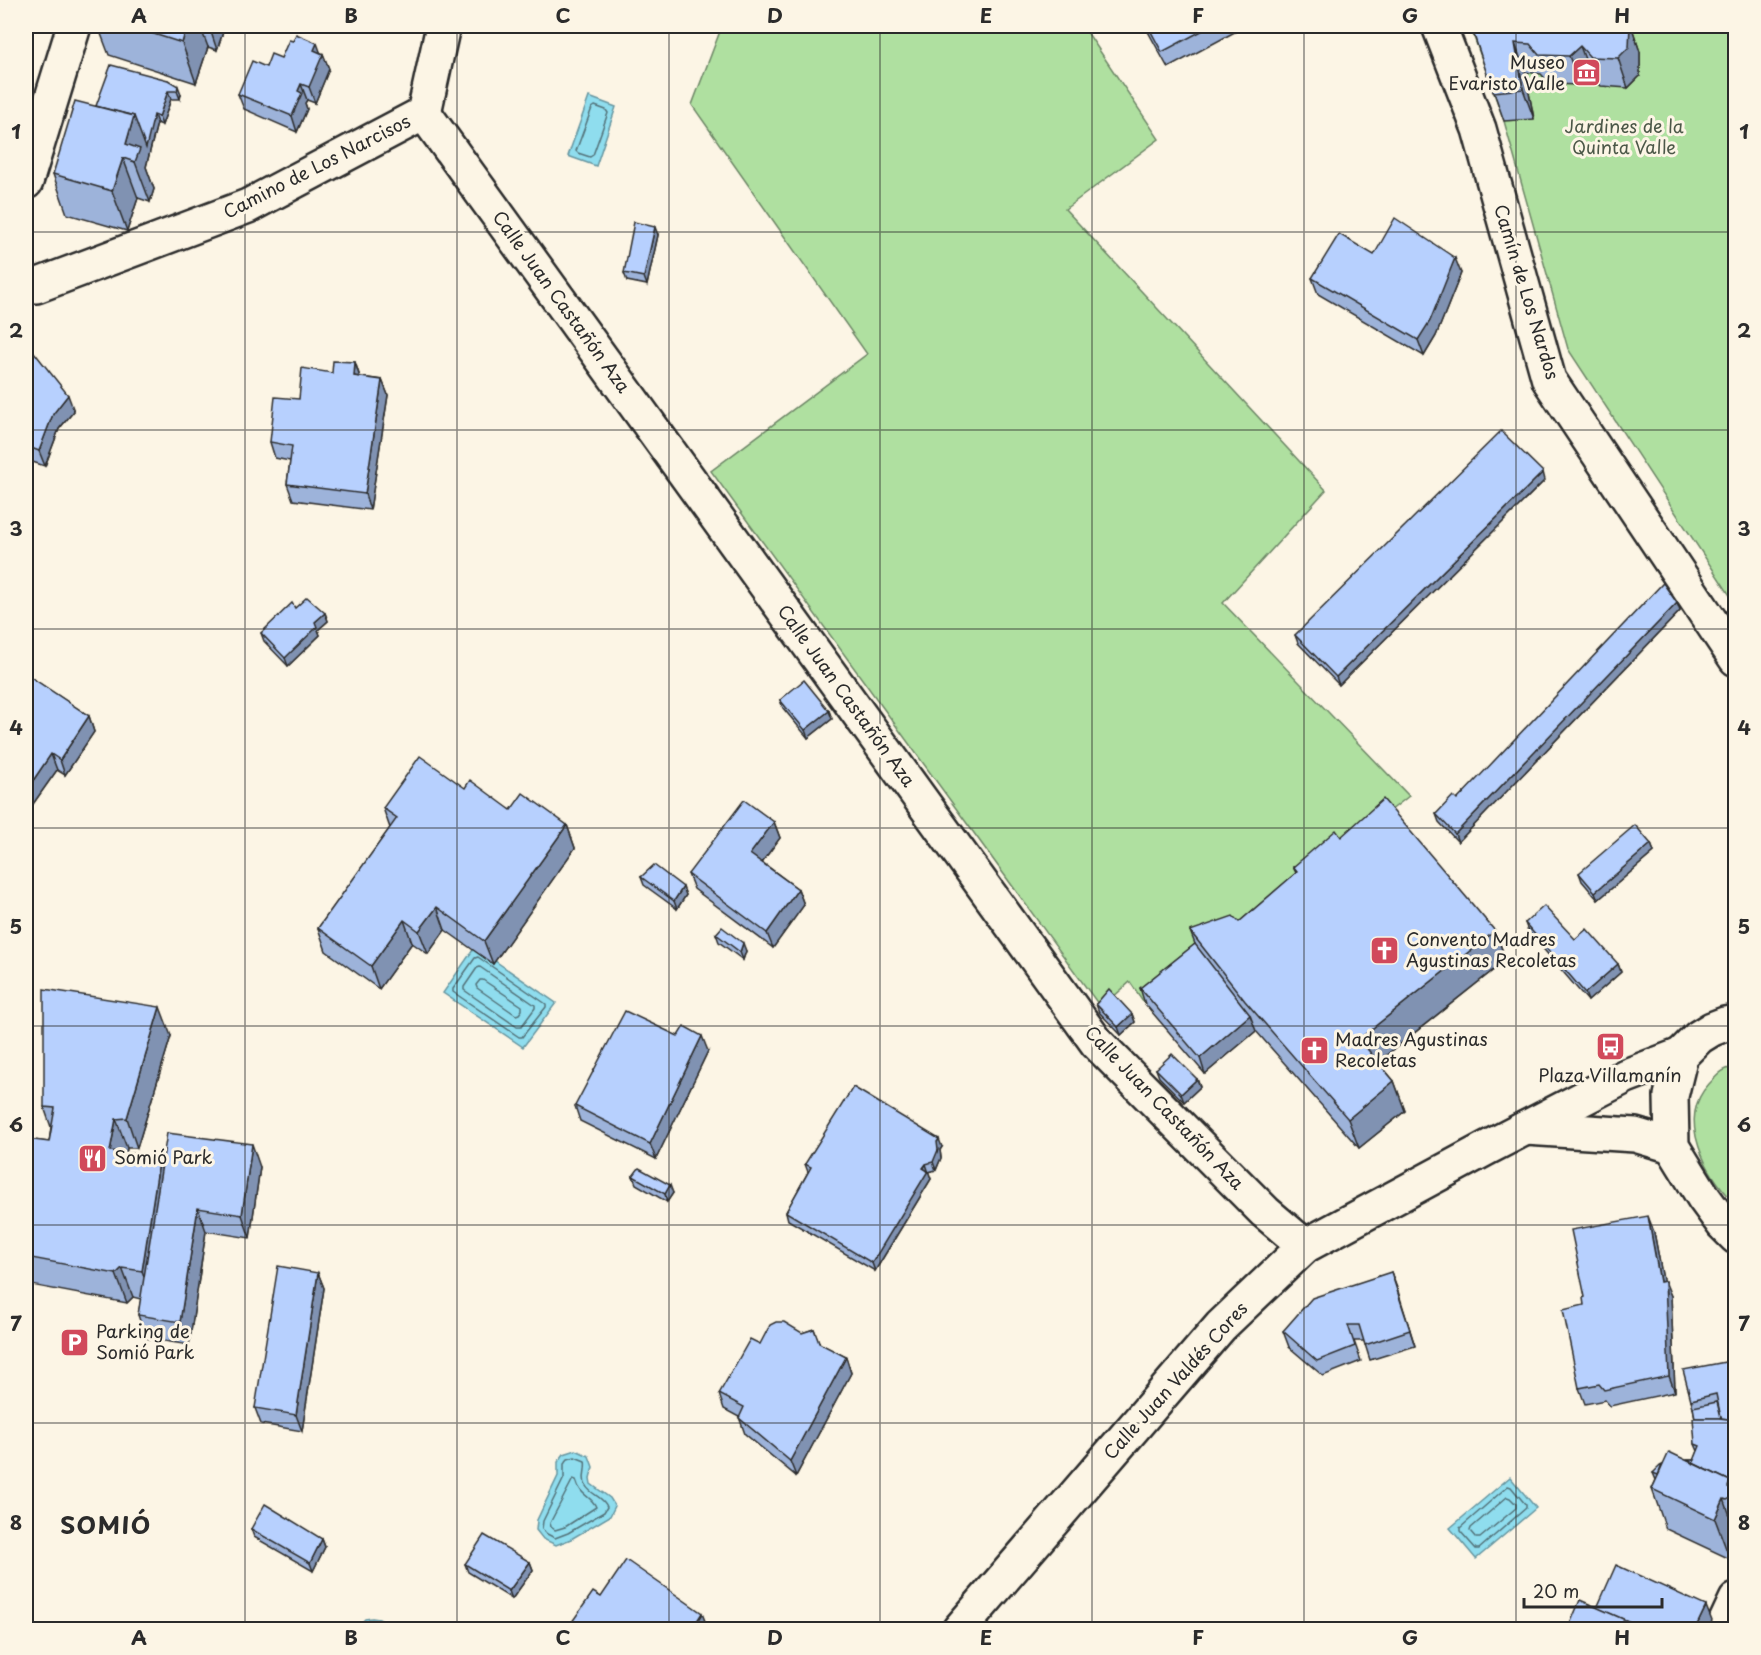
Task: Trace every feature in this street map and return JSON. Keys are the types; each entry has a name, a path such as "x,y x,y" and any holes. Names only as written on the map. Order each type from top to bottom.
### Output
{"street":[{"path":"26,182 74,26"},
{"name":"Camino de Los Narcisos","path":"26,284 36,286 248,206 424,113 443,26"},
{"name":"Camín de Los Nardos","path":"1439,26 1479,129 1549,380 1736,658"},
{"name":"Calle Juan Castañón Aza","path":"424,113 1097,1043 1265,1212 1305,1246"},
{"path":"1736,1022 1712,1029 1699,1037 1680,1055 1671,1096 1672,1146 1704,1198 1723,1224 1736,1237"},
{"name":"Calle Juan Valdés Cores","path":"959,1629 1221,1326 1305,1246 1626,1076 1680,1055"},
{"path":"1526,1128 1635,1135 1672,1146"},
{"path":"1722,1629 1736,1600"}],"green space":[{"path":"722,26 1083,26 1159,139 1065,209 1326,490 1223,603 1409,796 1145,1004 1130,982 1101,1008 711,471 867,354 692,105"},
{"name":"Jardines de la Quinta Valle","path":"1470,26 1735,26 1735,603 1568,349 1504,121"},
{"path":"1736,1067 1735,1203 1714,1178 1706,1163 1695,1130 1695,1114 1699,1098 1709,1084 1723,1071"}],"water":[{"path":"589,97 616,107 596,166 568,156"},
{"path":"475,947 556,1003 523,1047 443,993"},
{"path":"576,1450 589,1456 593,1467 591,1484 610,1498 615,1506 610,1516 571,1539 556,1545 543,1539 536,1530 537,1520 558,1476 558,1462 564,1454"},
{"path":"1510,1477 1536,1508 1476,1559 1450,1528"},
{"path":"365,1619 379,1619 396,1629 357,1629"}],"building":[{"path":"129,26 187,26 182,43"},
{"path":"1148,26 1211,26 1162,52"},
{"path":"1471,26 1630,26 1629,47 1618,58 1590,57 1580,46 1569,56 1539,55 1530,44 1515,43 1523,89 1493,92"},
{"path":"296,34 317,43 314,50 323,54 309,87 301,84 298,91 302,93 292,116 238,94 252,61 266,67 271,54 281,58 289,40 293,41"},
{"path":"111,65 168,80 178,86 177,91 168,91 159,117 154,115 146,148 134,116 96,106"},
{"path":"75,101 134,116 126,144 140,149 135,162 123,158 112,191 53,174"},
{"path":"1395,218 1455,258 1430,321 1418,340 1312,278 1339,234 1374,255"},
{"path":"634,222 655,227 644,277 624,273"},
{"path":"26,342 68,395 53,414 39,451 26,446"},
{"path":"333,361 355,362 354,376 382,380 365,494 287,484 292,446 270,442 275,397 299,399 302,368 332,373"},
{"path":"1501,431 1543,472 1336,677 1295,635"},
{"path":"1663,583 1677,603 1455,834 1436,814 1453,796 1457,800"},
{"path":"307,597 325,613 315,622 317,627 285,658 261,633 292,603 295,608"},
{"path":"26,674 89,716 60,760 51,754 26,791"},
{"path":"804,680 829,711 805,730 780,700"},
{"path":"420,756 465,788 470,780 511,810 523,793 567,825 484,941 437,907 419,931 404,920 371,966 318,928 397,818 383,808"},
{"path":"1383,799 1495,931 1359,1039 1394,1081 1348,1119 1245,1001 1190,931 1233,916 1239,922 1297,872 1293,867 1336,830 1341,837"},
{"path":"744,800 774,822 750,854 798,889 767,933 688,874"},
{"path":"1635,825 1651,844 1595,892 1579,873"},
{"path":"654,865 683,887 674,901 641,877"},
{"path":"1544,906 1575,939 1587,929 1618,964 1585,993 1525,923"},
{"path":"722,927 743,943 740,952 716,934"},
{"path":"1195,944 1250,1015 1200,1058 1140,988"},
{"name":"Somió Park","path":"44,989 160,1007 127,1118 116,1119 110,1151 138,1154 135,1159 159,1162 142,1271 122,1268 116,1274 26,1257 26,1139 49,1142 55,1108 44,1107"},
{"path":"1109,989 1132,1014 1118,1027 1096,1004"},
{"path":"625,1011 678,1036 684,1026 702,1036 650,1144 575,1106"},
{"path":"1172,1054 1197,1079 1181,1094 1156,1069"},
{"path":"853,1087 939,1139 938,1150 933,1162 926,1164 923,1168 928,1171 872,1263 786,1212 811,1167 805,1164"},
{"path":"167,1133 252,1144 242,1215 198,1208 180,1322 138,1315"},
{"path":"639,1168 670,1185 665,1194 633,1176"},
{"path":"1648,1216 1660,1282 1665,1281 1669,1376 1604,1390 1599,1384 1579,1388 1563,1310 1584,1305 1583,1298 1585,1297 1571,1230"},
{"path":"278,1266 318,1273 296,1415 255,1408"},
{"path":"1391,1272 1410,1330 1365,1345 1359,1325 1348,1325 1355,1346 1317,1361 1283,1331 1312,1298"},
{"path":"784,1322 802,1333 814,1329 819,1343 846,1357 790,1461 739,1418 744,1407 719,1394 750,1339 760,1344 770,1325"},
{"path":"1736,1360 1736,1420 1721,1418 1716,1394 1691,1400 1683,1370"},
{"path":"1717,1402 1721,1418 1695,1418 1693,1407"},
{"path":"1693,1418 1736,1420 1736,1495 1730,1481 1693,1463 1700,1446 1695,1444"},
{"path":"1669,1452 1730,1481 1728,1487 1734,1493 1731,1498 1724,1499 1715,1519 1652,1489"},
{"path":"1662,1465 1658,1475 1653,1473 1660,1466"},
{"path":"265,1504 322,1539 310,1563 251,1529"},
{"path":"484,1535 530,1562 509,1591 465,1564"},
{"path":"626,1560 702,1613 692,1629 567,1629 593,1592 601,1597"},
{"path":"1616,1565 1706,1606 1695,1629 1646,1629 1597,1608"},
{"path":"1580,1600 1646,1629 1568,1629"}],"place":[{"name":"Museo Evaristo Valle","path":"1586,73"},
{"name":"Convento Madres Agustinas Recoletas","path":"1385,950"},
{"name":"Plaza Villamanín","path":"1610,1047"},
{"name":"Madres Agustinas Recoletas","path":"1314,1050"},
{"name":"Somió Park","path":"93,1158"},
{"name":"Parking de Somió Park","path":"75,1342"}],"district":[{"name":"SOMIÓ","path":"106,1526"}]}
